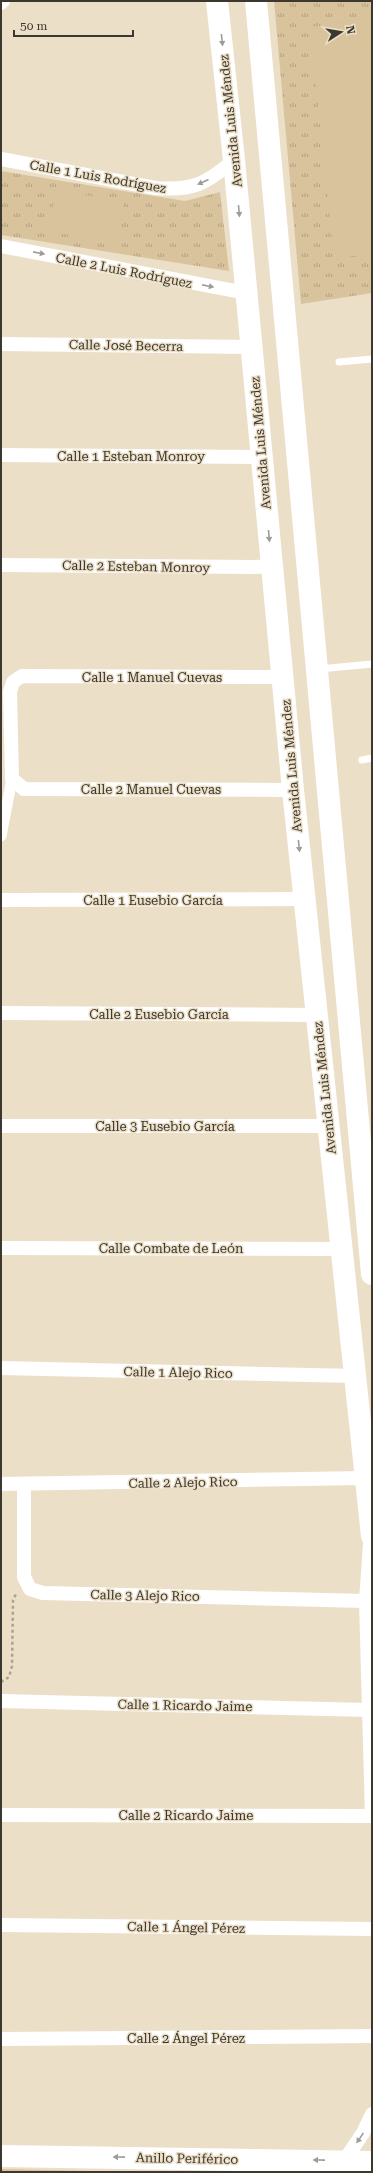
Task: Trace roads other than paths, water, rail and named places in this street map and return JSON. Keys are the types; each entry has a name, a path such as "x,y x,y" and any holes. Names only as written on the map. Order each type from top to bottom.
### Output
{"main road":[{"name":"Avenida Luis Méndez","path":"217,1 234,160 304,899 372,1533"},
{"path":"256,1 372,1274"},
{"name":"Anillo Periférico","path":"1,2156 372,2162"}],"street":[{"name":"Calle 1 Luis Rodríguez","path":"1,159 155,188 176,190 194,186 213,178 234,160"},
{"name":"Calle 2 Luis Rodríguez","path":"1,246 246,293"},
{"name":"Calle José Becerra","path":"1,344 252,347"},
{"name":"Calle 1 Esteban Monroy","path":"1,455 262,457"},
{"name":"Calle 2 Esteban Monroy","path":"1,565 272,567"},
{"name":"Calle 1 Manuel Cuevas","path":"12,779 10,692 13,682 22,676 283,677"},
{"path":"1,836 12,779"},
{"name":"Calle 2 Manuel Cuevas","path":"12,779 24,789 293,790"},
{"name":"Calle 1 Eusebio García","path":"1,900 304,899"},
{"name":"Calle 2 Eusebio García","path":"1,1013 317,1015"},
{"name":"Calle 3 Eusebio García","path":"1,1126 328,1126"},
{"name":"Calle Combate de León","path":"1,1248 341,1249"},
{"name":"Calle 1 Alejo Rico","path":"1,1368 355,1376"},
{"name":"Calle 2 Alejo Rico","path":"1,1484 24,1485 366,1478"},
{"name":"Calle 3 Alejo Rico","path":"24,1485 24,1577 30,1589 43,1593 366,1601"},
{"name":"Avenida Luis Méndez","path":"372,1533 366,1601 372,1816"},
{"name":"Calle 1 Ricardo Jaime","path":"1,1701 369,1710"},
{"name":"Calle 2 Ricardo Jaime","path":"1,1815 372,1816"},
{"name":"Calle 1 Ángel Pérez","path":"1,1925 372,1929"},
{"name":"Calle 2 Ángel Pérez","path":"1,2039 372,2036"},
{"path":"344,2161 363,2133 372,2114"}],"lane":[{"path":"339,362 372,359"},
{"path":"317,669 372,664"},
{"path":"362,760 372,758"}]}
